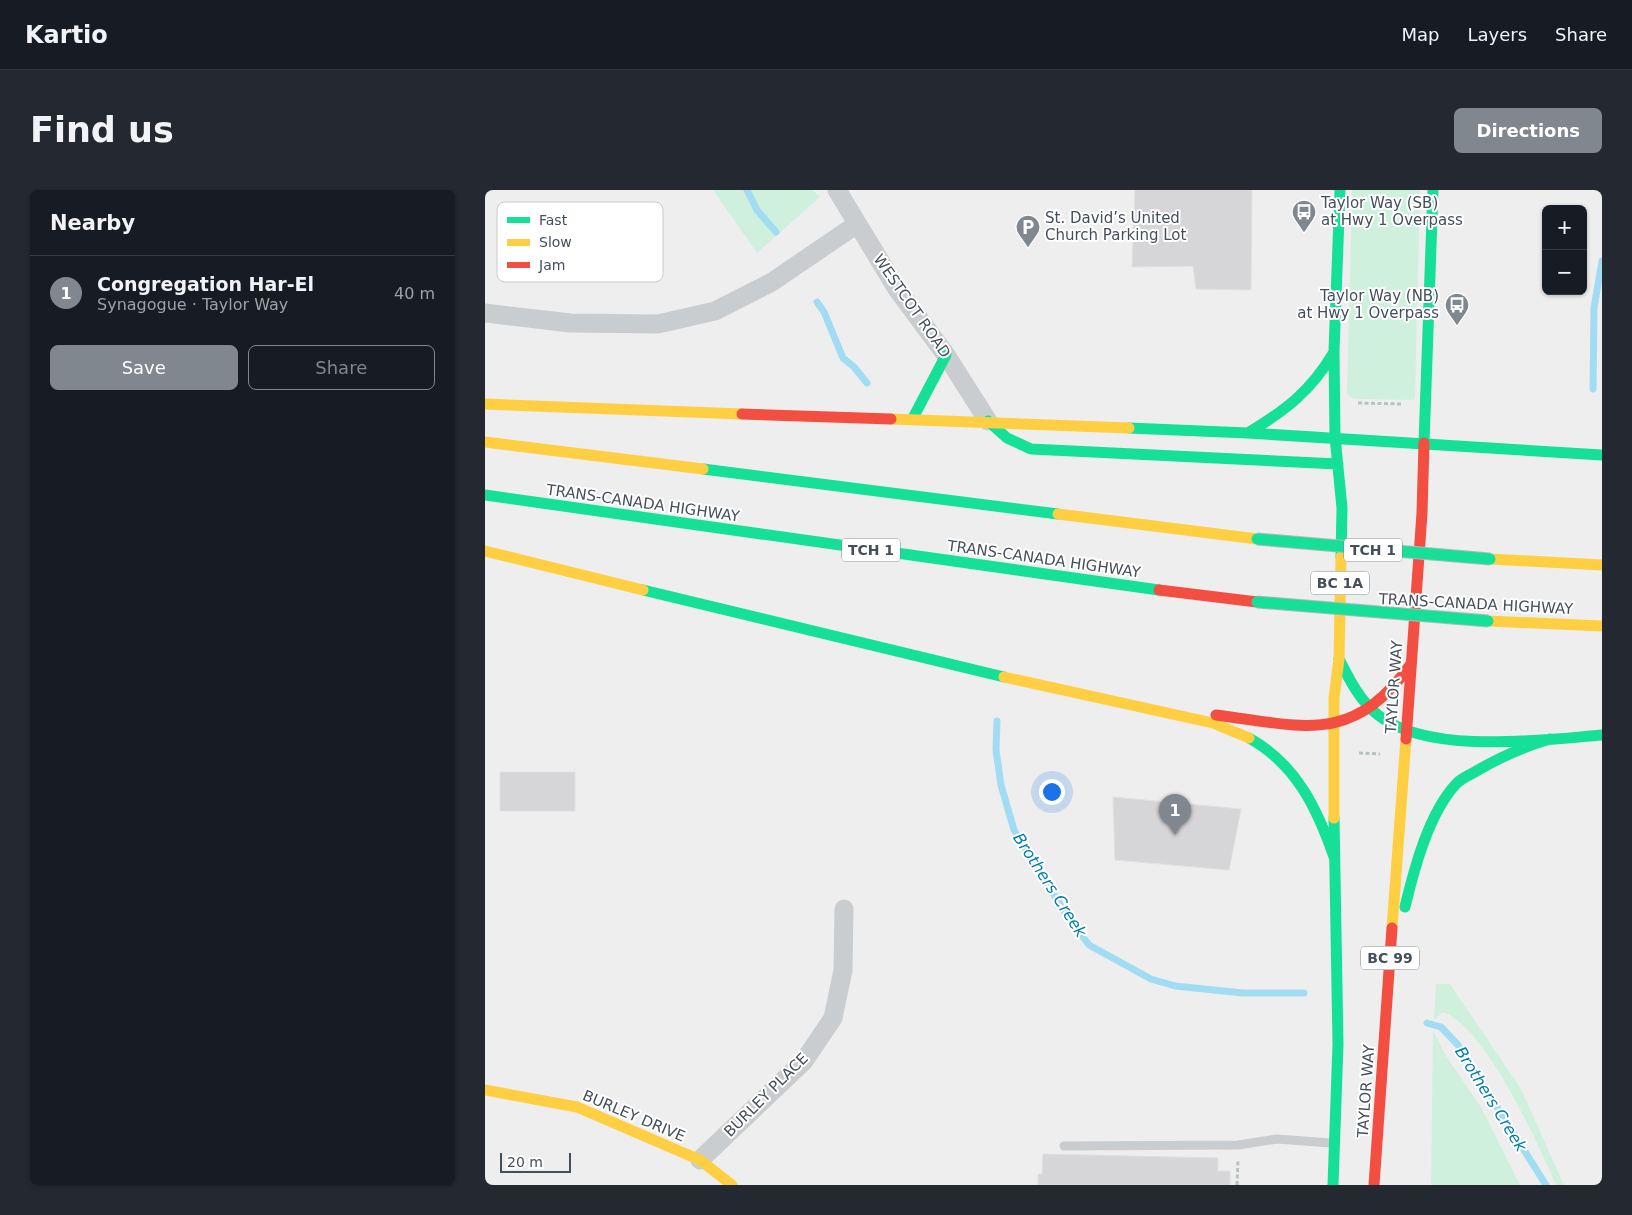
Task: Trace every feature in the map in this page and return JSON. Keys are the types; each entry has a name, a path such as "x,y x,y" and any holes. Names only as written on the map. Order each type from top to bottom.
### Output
{"main road":[{"name":"TAYLOR WAY","path":"1333,1185 1338,1044 1333,857 1334,724 1339,659 1342,508 1335,437 1334,351 1340,190"},
{"name":"TAYLOR WAY","path":"1374,1185 1422,513 1433,190"},
{"path":"1248,432 1286,410 1303,396 1322,374 1334,351"},
{"path":"913,418 945,355"},
{"path":"485,404 913,418 1248,432 1602,456"},
{"path":"988,421 1004,437 1016,445 1031,449 1338,464"},
{"name":"TCH 1","path":"485,442 1257,539 1602,565"},
{"name":"TRANS-CANADA HIGHWAY","path":"485,496 1064,578 1257,602 1489,621 1602,626"},
{"path":"485,550 940,663 1234,730 1254,741 1289,768 1304,785 1316,806 1333,857"},
{"path":"1339,659 1347,676 1369,706 1381,717 1405,731 1470,740 1550,739 1602,735"},
{"path":"1113,702 1304,725 1334,724 1369,706 1391,689 1411,664"},
{"path":"1389,984 1407,894 1442,806 1457,783 1496,758 1519,747 1550,739"},
{"name":"BURLEY DRIVE","path":"485,1090 577,1107 700,1160 732,1185"}],"street":[{"name":"WESTCOT ROAD","path":"837,190 897,289 945,355 988,421"},
{"path":"485,313 570,323 658,324 715,311 772,282 857,224"},
{"name":"BURLEY PLACE","path":"700,1160 804,1061 833,1018 843,970 844,909"}],"lane":[{"path":"1064,1146 1238,1145 1277,1139 1334,1144"}],"path":[{"path":"1348,402 1405,404"},
{"path":"1356,753 1380,754"},
{"path":"1237,1172 1237,1185"}],"green space":[{"path":"713,190 813,190 820,197 757,253"},
{"path":"1352,190 1420,190 1415,397 1413,400 1354,399 1347,394"},
{"path":"1436,984 1450,984 1521,1089 1564,1185 1556,1185 1524,1116 1492,1061 1475,1038 1458,1021 1442,1012 1434,1021"},
{"path":"1433,1030 1446,1056 1481,1107 1520,1185 1431,1185"}],"building":[{"path":"1135,190 1252,190 1251,290 1196,289 1193,266 1132,267"},
{"path":"500,772 575,772 575,811 500,811"},
{"path":"1113,797 1241,809 1229,870 1115,860"},
{"path":"1043,1154 1218,1158 1218,1171 1230,1171 1230,1185 1038,1185 1038,1174 1042,1174"}],"waterway":[{"name":"Brothers Creek","path":"747,190 757,210 776,232"},
{"path":"1593,389 1594,308 1602,261"},
{"name":"Brothers Creek","path":"817,302 824,312 843,358 854,367 867,383"},
{"name":"Brothers Creek","path":"997,721 996,750 1001,785 1014,830 1066,914 1089,945 1151,979 1175,986 1243,993 1304,993"},
{"name":"Brothers Creek","path":"1427,1023 1441,1027 1458,1045 1546,1185"}],"traffic: fast":[{"path":"1335,437 1334,351 1340,190"},
{"path":"1424,443 1433,190"},
{"path":"1248,433 1286,408 1307,389 1334,352"},
{"path":"913,418 946,355"},
{"path":"988,421 1007,438 1031,449 1338,464"},
{"path":"1129,428 1248,433 1602,455"},
{"path":"1335,437 1342,508 1341,557"},
{"path":"703,469 1058,514"},
{"path":"485,495 1159,590"},
{"path":"1257,539 1490,559"},
{"path":"643,590 1004,677"},
{"path":"1257,602 1488,621"},
{"path":"1339,659 1355,689 1378,715 1400,728 1426,736 1486,742 1549,740 1602,735"},
{"path":"1249,738 1280,761 1303,789 1320,821 1334,857"},
{"path":"1405,907 1418,859 1431,825 1438,809 1457,783 1501,758 1550,739"},
{"path":"1333,1185 1338,1044 1334,818"}],"traffic: slow":[{"path":"485,404 742,414"},
{"path":"891,419 1129,428"},
{"path":"485,442 703,469"},
{"path":"1058,514 1257,539"},
{"path":"485,551 643,590"},
{"path":"1334,818 1334,698 1339,659 1341,557"},
{"path":"1490,559 1602,565"},
{"path":"1488,621 1602,626"},
{"path":"1004,677 1213,723 1249,738"},
{"path":"1392,928 1406,739"},
{"path":"485,1090 577,1107 700,1160 732,1185"}],"traffic: jam":[{"path":"742,414 891,419"},
{"path":"1406,739 1422,513 1424,443"},
{"path":"1159,590 1257,602"},
{"path":"1216,715 1300,725 1324,724 1346,719 1368,708 1389,690 1411,664"},
{"path":"1374,1185 1392,928"}],"place":[{"name":"Taylor Way (SB) at Hwy 1 Overpass","path":"1304,233"},
{"name":"St. David’s United Church Parking Lot","path":"1028,248"},
{"name":"Taylor Way (NB) at Hwy 1 Overpass","path":"1457,326"},
{"name":"Congregation Har-El","path":"1175,835"}]}
